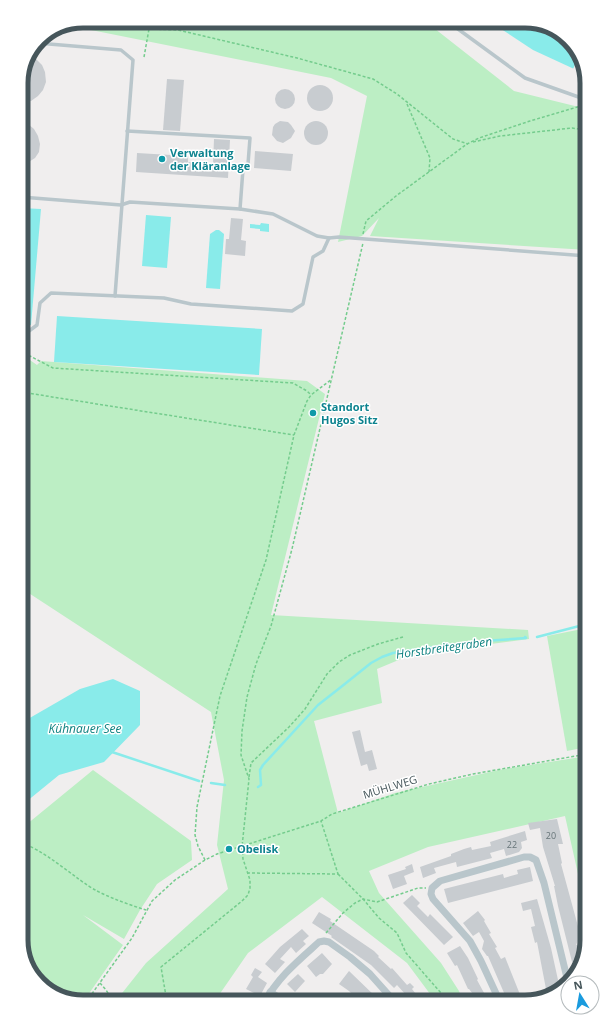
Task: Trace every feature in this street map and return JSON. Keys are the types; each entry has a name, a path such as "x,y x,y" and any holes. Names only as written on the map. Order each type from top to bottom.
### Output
{"street":[{"path":"497,995 470,941 433,899 431,894 432,888 440,881 524,857 530,857 536,860 540,867 566,975"},
{"path":"268,995 285,974 319,942 324,941 329,942 350,957 370,974 389,995"},
{"path":"270,992 275,995"}],"lane":[{"path":"457,28 525,78 580,98"},
{"path":"45,44 121,50 132,60 115,296"},
{"path":"127,131 250,138 248,164 243,169 240,209"},
{"path":"28,198 122,205 130,202 240,209 273,214 317,236 329,238 580,255"},
{"path":"28,331 37,325 40,303 51,293 164,298 191,304 292,311 302,304 313,257 323,251 329,238"}],"path":[{"path":"143,28 178,30 297,58 374,79 397,94 453,139 467,144 500,136 572,128 580,129"},
{"path":"144,57 149,29"},
{"path":"407,102 430,158 429,172"},
{"path":"249,779 241,755 242,732 248,697 256,664 270,626 292,550 364,240 362,232 366,220 467,144 479,138 580,106"},
{"path":"28,354 52,368 293,383 311,395"},
{"path":"205,860 198,846 195,835 197,807 220,696 266,560 294,435 307,401 311,395 332,378"},
{"path":"28,393 294,435"},
{"path":"166,995 161,967 248,895 250,880 243,859 242,847 251,763 289,727 305,709 326,674 339,662 350,655 378,644 403,637"},
{"name":"MÜHLWEG","path":"91,995 132,938 152,901 175,880 205,860 217,854 321,821 332,814 429,784 474,774 580,755"},
{"path":"321,821 338,874 363,899 379,918 397,933 406,953 443,995"},
{"path":"28,845 96,891 146,910"},
{"path":"247,873 338,874"},
{"path":"319,942 343,913 355,903 363,899 377,902 418,888"},
{"path":"100,983 109,995"}],"green space":[{"path":"81,28 434,28 514,91 580,107 580,250 370,236 379,218 362,236 338,242 367,96 331,78"},
{"path":"28,359 37,365 41,361 307,381 325,394 271,615 528,630 529,639 413,654 377,669 382,703 314,721 338,813 395,793 499,770 580,757 580,883 565,816 428,847 369,871 379,893 441,963 460,995 431,995 407,963 322,897 248,953 219,995 121,995 146,963 228,889 217,845 224,780 211,712 28,593"},
{"path":"580,629 580,748 567,751 547,636"},
{"path":"93,770 191,841 192,860 157,884 140,910 124,939 83,915 123,945 88,995 72,994 53,986 37,970 31,958 28,940 28,823"}],"water":[{"path":"500,28 536,29 555,37 571,53 579,71 533,50"},
{"path":"28,208 41,209 31,325 28,325"},
{"path":"146,215 171,217 167,268 142,266"},
{"path":"261,223 269,224 269,232 250,228 250,224 260,225"},
{"path":"216,230 219,230 224,234 220,289 206,288 210,234"},
{"path":"57,316 262,329 259,375 54,362"},
{"name":"Kühnauer See","path":"113,679 140,691 140,725 104,762 59,775 28,800 28,719 80,689"}],"pier":[{"path":"576,63 577,67 575,72 572,71"}],"building":[{"path":"34,58 42,65 45,72 46,82 43,90 31,101 28,101 28,80"},
{"path":"167,79 184,80 180,131 163,130"},
{"path":"320,85 329,89 333,98 329,107 320,111 311,107 307,98 311,89"},
{"path":"285,89 292,92 295,99 292,106 285,109 278,106 275,99 278,92"},
{"path":"280,121 288,122 295,131 291,138 283,143 277,141 272,135 273,127"},
{"path":"316,121 325,124 328,133 325,142 316,145 307,142 304,133 307,124"},
{"path":"28,124 34,129 40,144 39,152 35,158 28,162"},
{"name":"Verwaltung der Kläranlage","path":"214,139 230,140 228,178 136,172 137,153 188,156 188,162 213,164"},
{"path":"255,151 293,154 291,171 254,168"},
{"path":"231,218 243,219 241,240 246,241 245,256 225,254 226,239 229,239"},
{"path":"360,730 365,752 372,750 377,769 369,771 367,764 361,766 352,732"},
{"path":"557,819 563,844 558,844 561,864 580,931 580,936 576,945 580,944 580,947 576,961 572,962 558,906 555,886 543,847 540,828 530,830 528,823"},
{"path":"525,831 527,840 521,842 522,848 519,852 506,856 504,849 490,853 492,858 457,867 456,862 434,868 436,873 423,878 420,867 451,856 451,854 464,849 471,847 472,850 491,846 490,842"},
{"path":"412,864 414,872 404,876 407,884 393,889 388,875 406,869 405,867"},
{"path":"530,867 533,881 448,903 444,889 503,874 504,878 518,874 517,870"},
{"path":"412,895 420,903 417,906 428,917 430,914 453,937 444,945 403,903"},
{"path":"537,899 551,948 559,983 544,991 546,989 537,942 535,943 531,927 535,926 531,909 523,911 521,903"},
{"path":"478,911 485,920 484,921 491,933 489,934 497,947 495,948 501,959 505,957 520,995 505,995 488,956 482,949 484,941 479,932 473,936 463,923"},
{"path":"319,912 331,919 330,921 374,951 379,956 378,957 391,969 392,968 407,985 410,983 414,987 412,989 417,995 406,995 397,985 394,988 371,965 312,923"},
{"path":"302,929 309,936 303,941 306,944 296,953 291,947 280,959 285,962 275,973 265,964 280,947"},
{"path":"460,946 468,958 485,995 474,995 468,989 457,965 455,966 447,953"},
{"path":"322,953 332,964 323,974 316,977 307,966"},
{"path":"255,968 262,972 258,977 267,983 261,995 246,989 253,977 251,975"},
{"path":"349,971 374,995 353,995 339,984"},
{"path":"298,974 305,981 295,992 287,984"}],"waterway":[{"name":"Horstbreitegraben","path":"537,637 580,626"},
{"name":"Horstbreitegraben","path":"258,787 261,785 260,770 263,765 318,705 371,663 393,653 484,641 526,638 525,637"},
{"name":"Horstbreitegraben","path":"112,752 199,781"},
{"name":"Horstbreitegraben","path":"211,783 225,785"}],"place":[{"name":"Verwaltung der Kläranlage","path":"162,159"},
{"name":"Standort Hugos Sitz","path":"313,413"},
{"name":"Obelisk","path":"229,849"}]}
